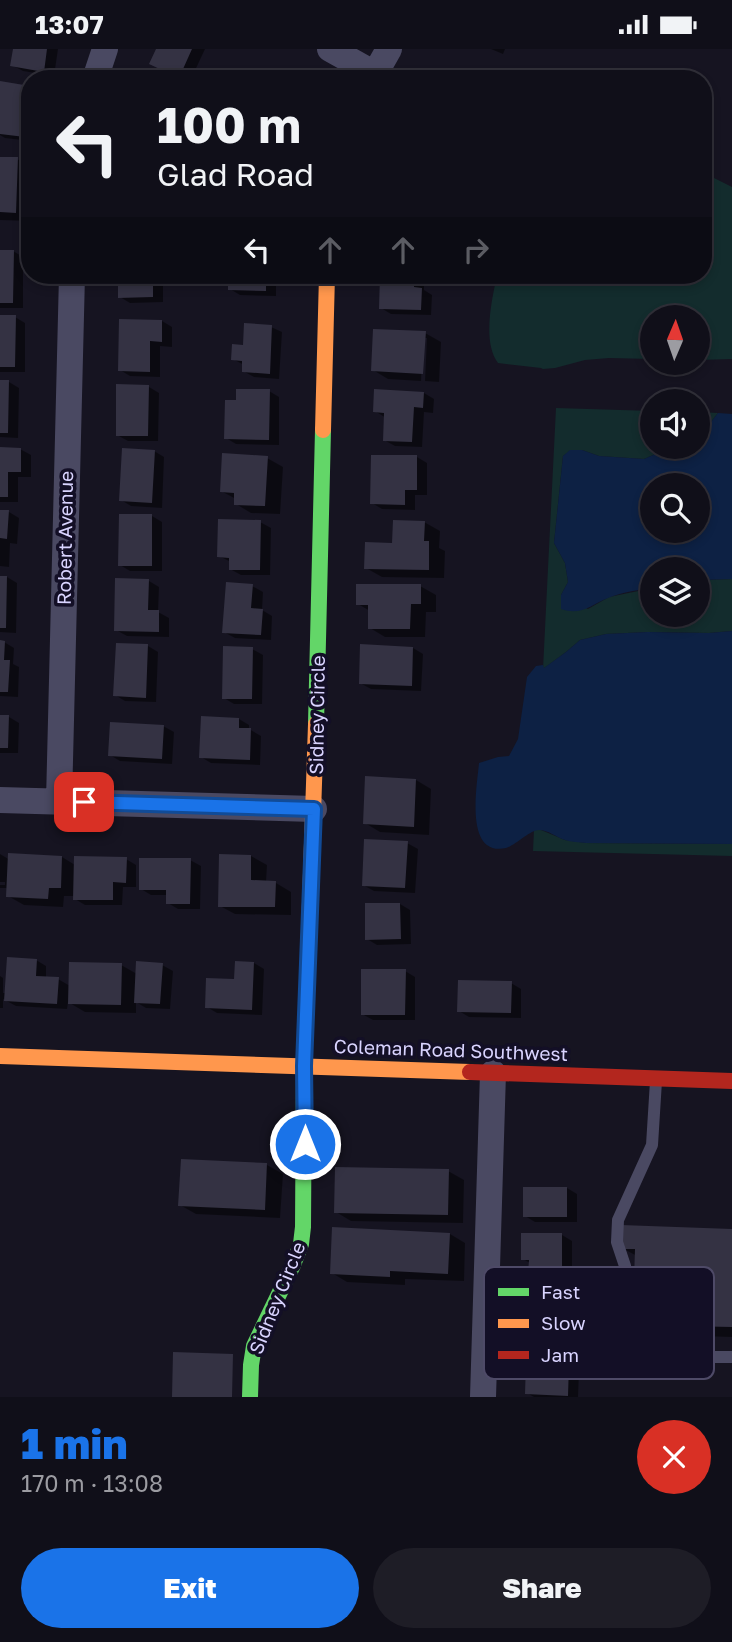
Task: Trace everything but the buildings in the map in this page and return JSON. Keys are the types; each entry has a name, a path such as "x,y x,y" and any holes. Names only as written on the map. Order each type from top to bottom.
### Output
{"street":[{"path":"98,70 105,49"},
{"path":"330,49 363,70"},
{"path":"377,70 389,49"},
{"name":"Robert Avenue","path":"59,801 72,284"},
{"name":"Sidney Circle","path":"250,1397 254,1346 301,1244 327,284"},
{"path":"0,800 314,809"},
{"name":"Coleman Road Southwest","path":"0,1056 732,1081"},
{"path":"487,1267 494,1073"},
{"path":"482,1397 484,1343"}],"lane":[{"path":"625,1267 617,1243 618,1220 652,1145 656,1079"},
{"path":"714,1357 732,1357"}],"green space":[{"path":"712,177 732,187 732,359 710,360 710,305 640,305 640,359 585,360 543,369 498,363 490,344 495,284 712,284"},
{"path":"556,408 640,411 640,459 599,456 582,450 571,450 563,456 554,543 565,563 568,582 561,595 588,609 609,597 640,591 640,627 710,627 710,580 732,579 732,631 606,634 580,640 543,669"},
{"path":"710,413 718,413 710,423"},
{"path":"534,830 541,830 565,840 586,843 732,844 732,856 533,851"}],"water":[{"path":"718,413 732,414 732,579 710,580 710,557 640,557 640,590 619,594 580,610 561,609 561,595 568,582 565,563 554,543 563,456 570,450 582,450 599,456 710,459 710,423"},
{"path":"732,631 732,844 586,843 567,841 539,830 506,848 493,848 484,842 478,831 476,817 479,763 509,756 518,739 527,677 536,666 543,665 544,668 580,640 606,634"}],"traffic: fast":[{"path":"316,724 323,430"},
{"path":"250,1397 254,1346 301,1244 307,992"}],"traffic: slow":[{"path":"323,430 327,284"},
{"path":"307,992 316,724"},
{"path":"0,1056 470,1072"}],"traffic: jam":[{"path":"470,1072 732,1081"}],"route":[{"path":"84,802 314,809 304,1066 305,1144"}]}
